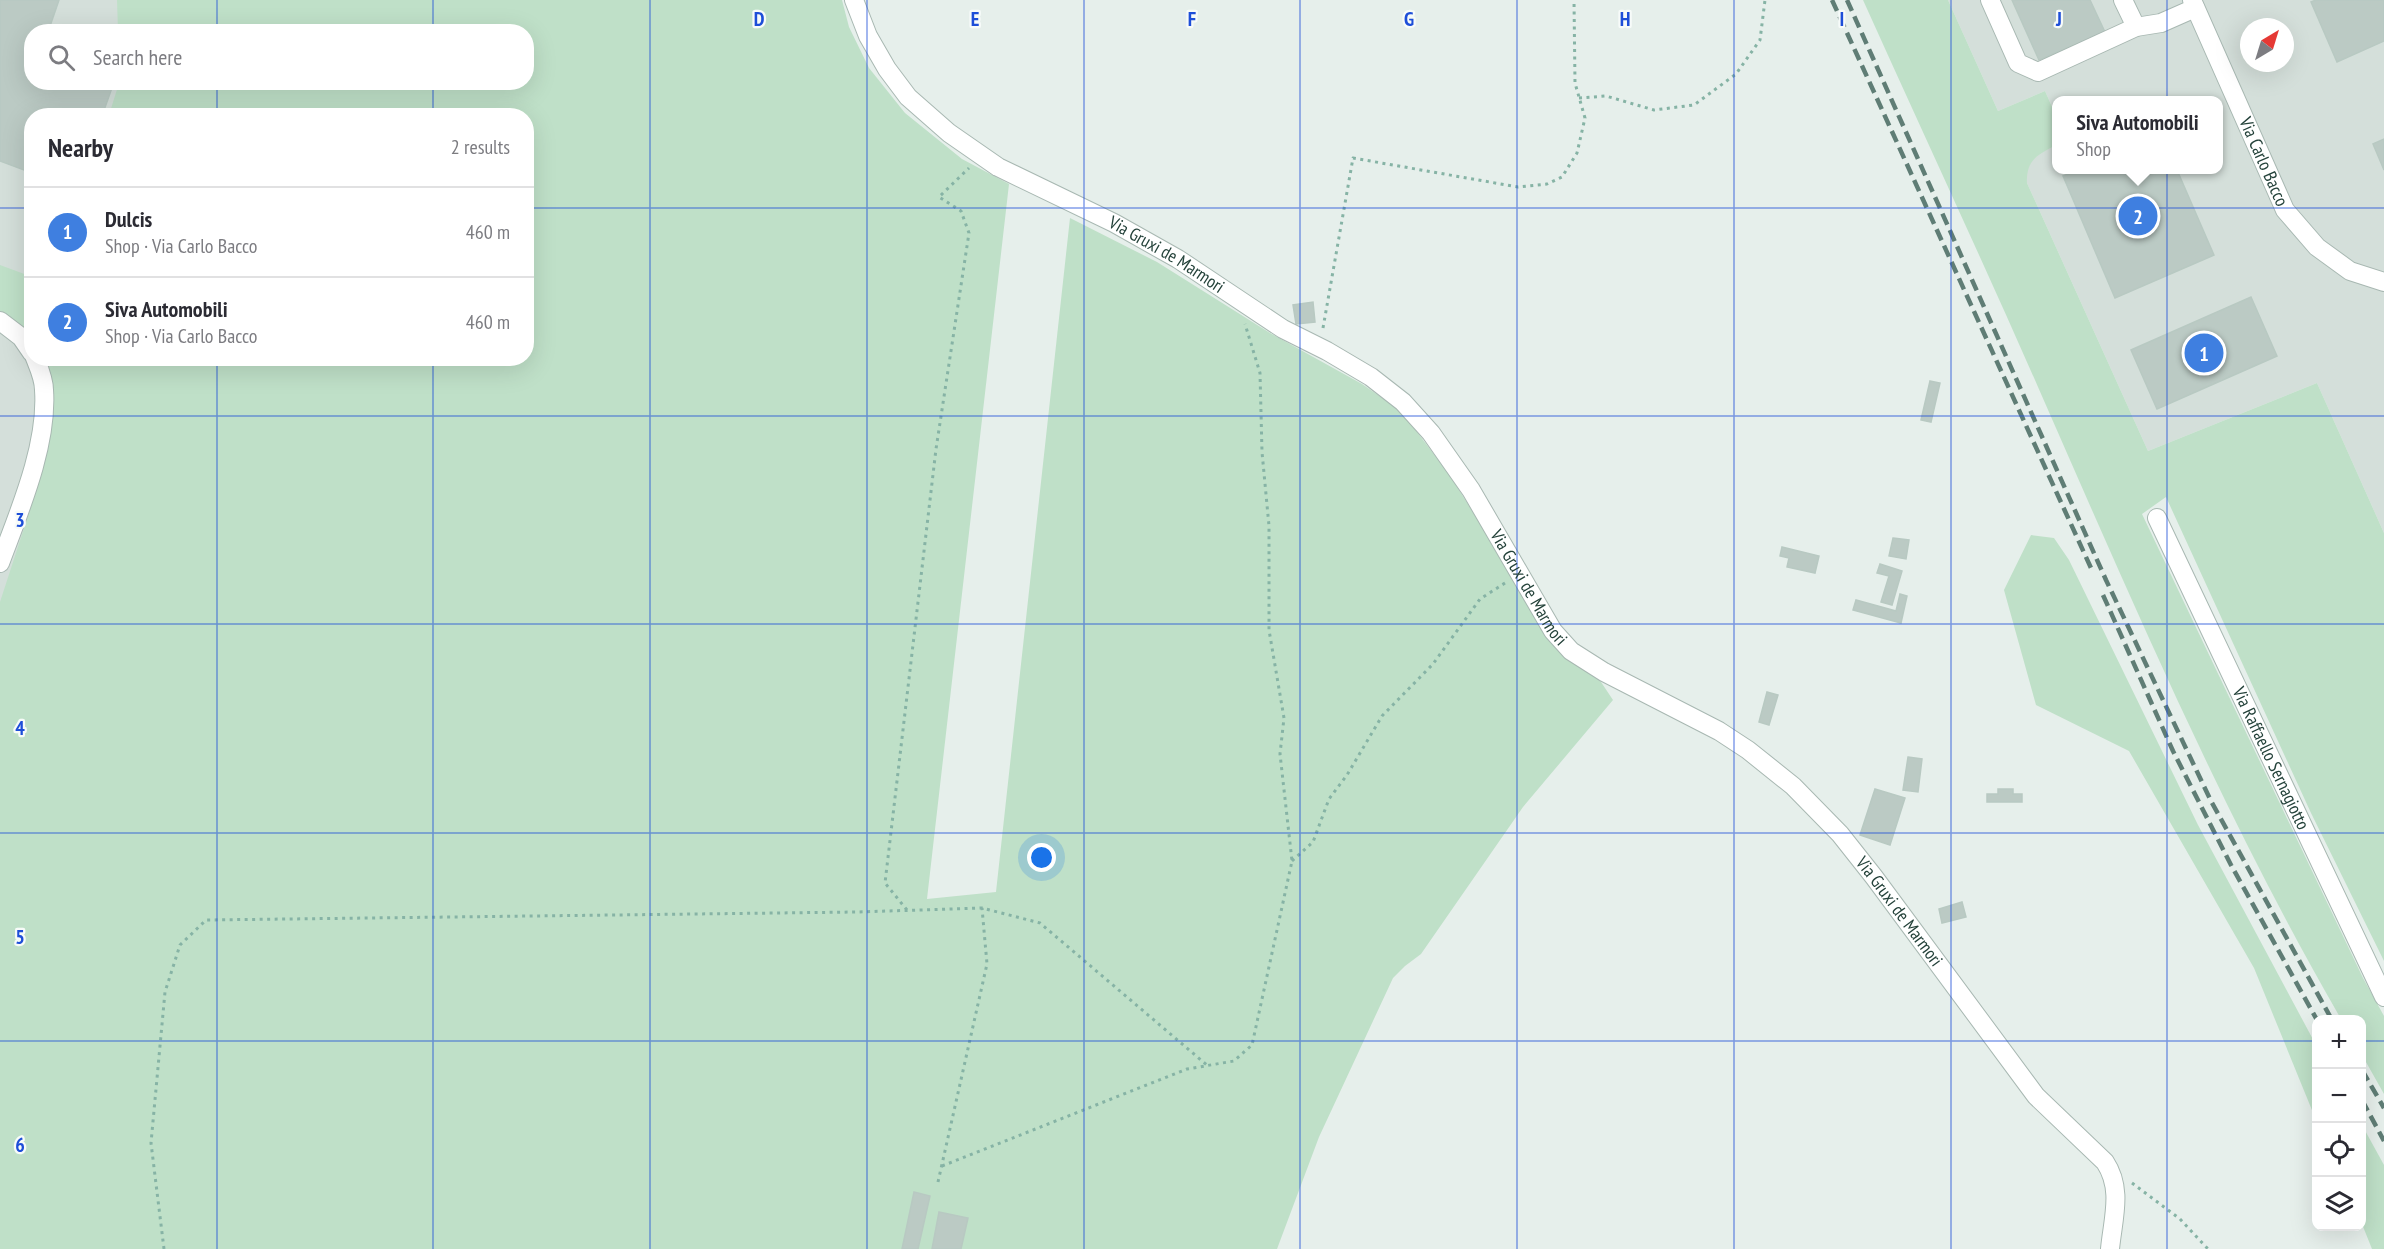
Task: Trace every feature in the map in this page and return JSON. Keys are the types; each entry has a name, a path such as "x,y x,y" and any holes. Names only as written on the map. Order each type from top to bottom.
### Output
{"street":[{"name":"Via Gruxi de Marmori","path":"854,0 868,36 908,97 949,134 998,167 1114,223 1178,259 1283,329 1371,376 1403,402 1431,433 1471,490 1553,631 1571,651 1604,672 1719,731 1748,750 1793,786 1840,834 1874,877 2036,1096 2105,1162 2114,1174"},
{"path":"1990,0 2018,63 2038,72 2136,27 2161,23 2193,4"},
{"path":"2123,0 2136,27"},
{"name":"Via Carlo Bacco","path":"2193,4 2285,210 2316,247 2350,271 2384,282"},
{"path":"0,321 24,341"},
{"path":"0,563 29,488 44,416 44,387 37,366"},
{"name":"Via Raffaello Sernagiotto","path":"2157,518 2384,997"},
{"path":"2110,1249 2116,1191 2114,1174"}],"path":[{"path":"1327,351 1323,327 1353,158 1518,187 1547,184 1562,177 1577,153 1585,118 1575,83 1574,0"},
{"path":"1579,99 1605,96 1654,110 1694,105 1736,74 1760,40 1765,0"},
{"path":"907,910 885,883 936,449 969,233 961,212 939,197 982,156"},
{"path":"942,1166 1176,1073 1234,1061 1252,1045 1292,861 1280,754 1284,718 1269,630 1269,526 1262,452 1260,373 1245,330 1245,304"},
{"path":"1292,861 1314,842 1329,799 1347,775 1382,716 1432,664 1480,599 1519,574"},
{"path":"938,1182 987,964 982,908"},
{"path":"164,1249 151,1143 165,992 180,945 206,920 982,908 1040,923 1208,1066"},
{"path":"2114,1174 2136,1184 2180,1219 2208,1249"}],"shaded area":[{"path":"0,0 215,0 214,24 24,24 24,90 204,90 200,108 24,108 24,366 106,366 0,636"},
{"path":"1948,0 2384,0 2384,533 2317,383 2148,451 2027,183 2027,171 2031,161 2039,153 2052,147 2052,174 2223,174 2223,96 2052,96 2052,107 2045,91 1998,111"}],"green space":[{"path":"117,0 842,0 849,27 869,68 905,113 962,159 1009,184 927,899 996,892 1070,218 1157,262 1270,333 1362,384 1401,411 1449,474 1527,598 1546,637 1571,662 1599,679 1613,700 1523,807 1421,954 1393,978 1319,1137 1277,1249 0,1249 0,602 41,476 51,426 44,366 534,366 534,108 111,108 117,90 534,90 534,24 118,24"},
{"path":"1863,0 1948,0 1998,111 2045,91 2052,107 2052,148 2031,163 2027,183 2148,451 2317,383 2384,533 2384,961 2311,813 2166,497 2142,514 2363,978 2384,1016 2384,1094 2366,1062 2366,1015 2339,1015 2298,943 2218,787 2144,628 1995,290"},
{"path":"0,265 24,274 24,333 0,311"},
{"path":"2031,535 2054,538 2069,560 2198,825 2312,1038 2312,1110 2254,968 2129,751 2036,705 2004,590"},
{"path":"2366,1132 2384,1165 2384,1249 2372,1249 2365,1231"}],"building":[{"path":"0,0 59,0 51,24 24,24 24,90 111,90 105,108 24,108 24,170 0,161"},
{"path":"2012,0 2090,0 2105,32 2039,60"},
{"path":"2316,0 2384,0 2384,41 2337,62 2311,2"},
{"path":"2384,139 2384,170 2373,144"},
{"path":"2068,174 2179,174 2214,255 2115,298 2063,176"},
{"path":"2251,297 2277,356 2157,409 2131,350"},
{"path":"1313,302 1315,322 1296,324 1293,305"},
{"path":"1930,381 1940,383 1931,422 1921,420"},
{"path":"1893,538 1909,540 1906,559 1889,556"},
{"path":"1782,547 1819,556 1815,573 1787,567 1789,558 1780,556"},
{"path":"1880,564 1902,571 1892,605 1881,602 1889,576 1877,573"},
{"path":"1900,594 1907,596 1901,623 1853,610 1856,600 1896,611"},
{"path":"1767,692 1778,695 1769,725 1759,722"},
{"path":"1908,757 1922,759 1918,792 1903,790"},
{"path":"1875,789 1905,798 1890,845 1860,835"},
{"path":"1998,789 2013,789 2013,794 2022,794 2022,802 1987,802 1987,794 1998,794"},
{"path":"1962,902 1966,917 1942,923 1939,909"},
{"path":"914,1192 930,1196 918,1249 902,1249"},
{"path":"939,1212 968,1218 961,1249 932,1249"}],"railway":[{"path":"1832,0 2091,568"},
{"path":"1847,0 2106,580 2211,801 2329,1015"},
{"path":"2103,595 2173,751 2231,865 2314,1015"},
{"path":"2366,1077 2384,1108"},
{"path":"2366,1107 2384,1141"}],"place":[{"name":"Siva Automobili","path":"2138,216"},
{"name":"Dulcis","path":"2204,353"}]}
